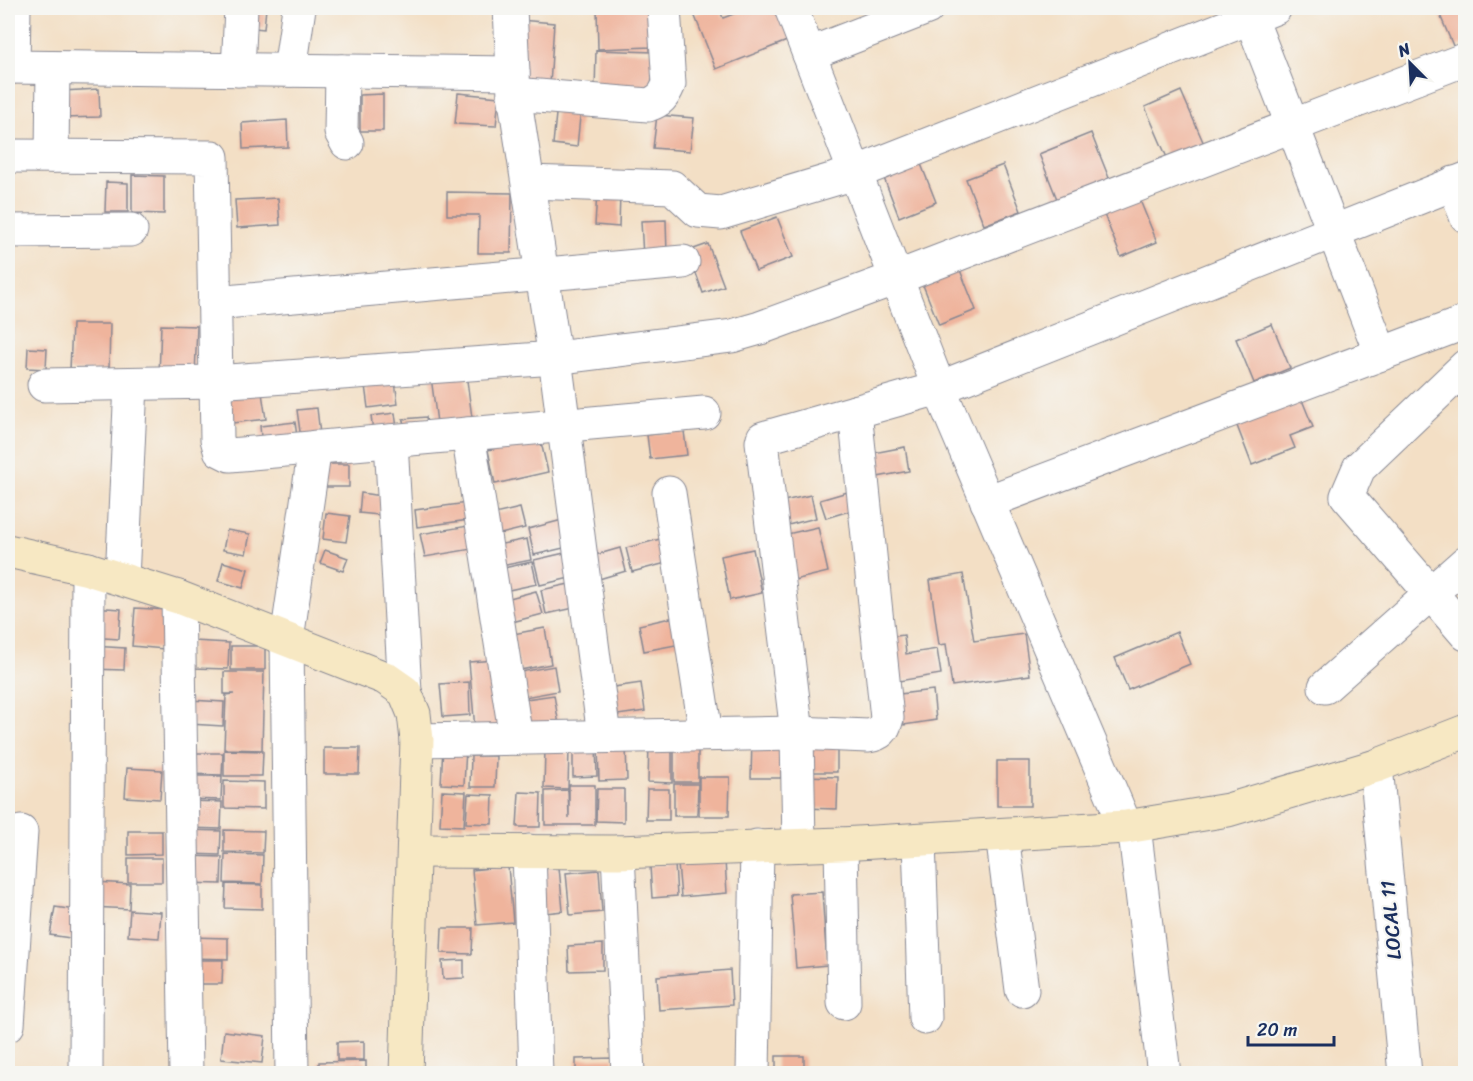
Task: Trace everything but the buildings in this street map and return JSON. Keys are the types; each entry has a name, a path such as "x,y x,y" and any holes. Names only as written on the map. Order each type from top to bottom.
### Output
{"street":[{"path":"14,8 10,67 342,71 513,83 648,105 658,102 669,84 664,8"},
{"path":"238,70 241,8"},
{"path":"290,70 299,8"},
{"path":"510,8 513,83 555,358 604,736"},
{"path":"791,8 939,388 1130,827 1164,1074"},
{"path":"809,54 927,8"},
{"path":"529,182 672,188 698,211 721,213 855,172 1257,11 1293,126 1381,354"},
{"path":"44,385 215,382 555,358 732,336 896,278 1466,59"},
{"path":"52,156 53,68"},
{"path":"342,71 341,132 347,143"},
{"path":"8,156 212,157 217,439 220,450 230,454 704,413"},
{"path":"799,844 797,733 762,442 766,436 939,388 1460,181 1466,216"},
{"path":"8,231 131,230"},
{"path":"214,303 683,262"},
{"path":"987,502 1466,322"},
{"path":"1466,366 1359,468 1347,496 1466,634"},
{"path":"122,579 131,384"},
{"path":"417,740 797,733 877,735 884,728 886,718 855,412"},
{"path":"468,434 516,738"},
{"path":"391,441 405,692 414,714 417,740 406,1074"},
{"path":"292,1074 287,639 315,447"},
{"path":"669,493 706,734"},
{"path":"8,551 88,569 178,597 385,678 405,692"},
{"path":"1325,687 1466,562"},
{"path":"86,1074 85,838 88,569"},
{"path":"178,597 186,1074"},
{"path":"414,851 618,852 919,841 1130,827 1228,810 1376,766 1466,731"},
{"name":"LOCAL 11","path":"1376,766 1405,1074"},
{"path":"8,1025 21,832"},
{"path":"1002,835 1022,990"},
{"path":"919,841 925,1018"},
{"path":"841,844 844,1003"},
{"path":"753,1074 757,846"},
{"path":"529,851 536,1074"},
{"path":"618,852 628,1074"}]}
